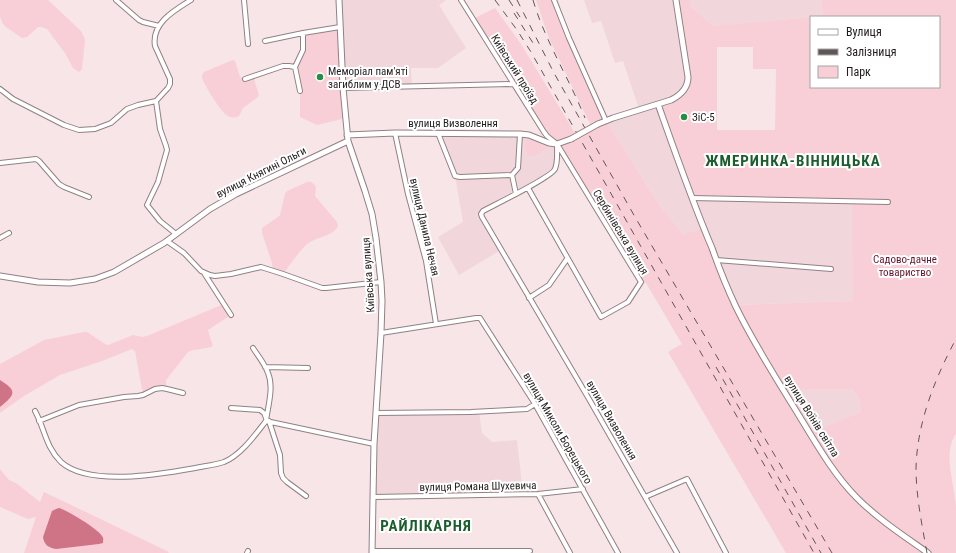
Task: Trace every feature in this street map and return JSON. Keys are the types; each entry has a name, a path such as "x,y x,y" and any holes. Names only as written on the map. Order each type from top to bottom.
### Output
{"street":[{"path":"116,0 139,20 159,26"},
{"path":"0,89 13,99 64,126 79,130 95,129 111,123 127,109 156,101 168,88 170,79 155,46 154,38 159,26 168,15 191,0"},
{"path":"244,0 248,44"},
{"name":"Київська вулиця","path":"339,0 343,88 348,138 372,214 381,282 381,333 374,444 372,552"},
{"name":"Київський проїзд","path":"461,0 544,132 557,144"},
{"path":"554,0 566,31 606,121"},
{"path":"557,144 571,139 598,124 671,100 684,90 688,80 676,0"},
{"path":"265,41 340,27"},
{"path":"300,91 295,67 303,51 303,33"},
{"path":"245,79 283,66 295,67"},
{"path":"343,88 514,84"},
{"path":"156,101 160,129 167,150 158,182 147,205 160,221 176,234"},
{"name":"вулиця Воїнів світла","path":"658,104 692,198 735,305 744,324 779,383 828,461 849,490 864,505 891,527 928,553"},
{"name":"вулиця Визволення","path":"348,138 396,133 520,134 530,135 549,143 557,144 555,170 551,174 528,188 483,211 481,214 677,553"},
{"name":"вулиця Данила Нечая","path":"396,133 408,196 426,261 436,324"},
{"path":"438,133 455,176 460,178 512,176"},
{"path":"516,194 512,176 518,168 520,134"},
{"name":"вулиця Княгині Ольги","path":"0,276 38,282 70,283 87,281 114,272 167,241 210,209 236,194 348,138"},
{"name":"Сербинівська вулиця","path":"557,144 641,282 628,302 601,317 567,258"},
{"path":"0,163 36,159 64,187 89,197"},
{"path":"528,188 567,258 549,285 529,298"},
{"path":"692,198 888,202"},
{"path":"0,238 8,233"},
{"path":"167,241 184,252 204,273 231,315"},
{"path":"716,260 831,269"},
{"path":"204,273 210,275 231,274 256,268 263,268 317,287 326,288 381,282"},
{"name":"вулиця Миколи Борецького","path":"436,324 476,318 481,319 535,404 618,553"},
{"path":"381,333 436,324"},
{"path":"35,411 48,444 56,456 66,466 77,471 105,476 167,473 224,462 239,452 268,421 270,386 269,375 253,348"},
{"path":"265,367 308,368"},
{"path":"39,421 79,405 143,395 155,389 162,388 184,393"},
{"path":"376,413 475,412 527,409 535,404"},
{"path":"231,408 260,410 264,413 280,455 281,473 283,478 306,496"},
{"path":"268,421 374,444"},
{"path":"645,497 687,479 726,553"},
{"name":"вулиця Романа Шухевича","path":"373,497 538,494 583,489"},
{"path":"538,494 570,553"},
{"path":"372,552 530,550"}],"shaded area":[{"path":"339,0 446,0 439,5 466,48 438,68 411,68 412,86 343,88"},
{"path":"584,0 677,0 688,77 681,93 658,104 853,201 853,301 735,305 703,228 683,236 658,203 606,121 639,109 623,61 615,63 601,21 592,23"},
{"path":"690,0 821,0 823,16 714,26 690,6"},
{"path":"438,133 520,134 557,144 555,170 481,214 501,250 459,275 438,237 463,222 455,176"},
{"path":"0,380 10,387 12,393 9,399 0,407"},
{"path":"852,389 860,400 862,409 861,412 810,434 783,390"},
{"path":"479,412 482,433 492,442 517,440 523,494 373,497 376,413"},
{"path":"59,508 95,529 103,537 103,543 56,549 47,546 43,537 52,511"}],"green space":[{"path":"0,0 48,0 81,31 84,37 82,69 79,72 73,68 65,53 47,29 38,27 27,37 22,38 6,27 0,17"},
{"name":"Садово-дачне товариство","path":"536,0 554,0 606,121 658,203 683,235 703,228 735,305 853,301 852,201 692,198 658,104 675,98 687,83 677,0 690,0 690,6 714,26 810,17 810,88 940,88 940,16 823,16 821,0 956,0 956,434 950,450 950,469 956,507 956,553 786,553 668,352 682,344 646,283 641,282 557,144 550,139 473,19 495,8 521,44 575,133 590,124 549,38","holes":["717,47 753,47 753,69 776,69 775,130 717,130","852,389 860,400 861,412 810,433 784,390"]},
{"path":"340,27 346,118 317,125 300,117 300,91 295,67 303,52 303,33"},
{"path":"233,60 235,61 240,77 245,79 253,76 259,95 243,108 239,116 230,117 222,111 211,95 202,78 202,75 204,72"},
{"path":"526,135 546,141 547,149 533,156 529,156 525,150"},
{"path":"307,182 313,183 316,187 315,196 337,222 337,228 331,233 307,244 283,274 273,271 272,263 262,233 262,228 280,215 287,191"},
{"path":"224,304 231,315 208,330 213,346 188,352 166,380 167,389 162,388 143,395 135,351 132,349 60,375 24,396 0,413 0,364 44,340 87,332 108,345 133,335 142,337 147,336"},
{"path":"0,469 9,480 16,483 40,502 44,492 169,553 24,553 36,517 28,519 0,507"}],"railway":[{"path":"495,0 531,52 814,553"},
{"path":"509,0 520,17"},
{"path":"517,0 554,73 635,217 832,553"},
{"path":"533,0 544,30 585,118"},
{"path":"514,13 533,43"},
{"path":"927,553 917,489 917,451 928,401 941,369 956,339"},
{"path":"716,367 821,553"}],"place":[{"name":"Меморіал пам'яті загиблим у ДСВ","path":"320,77"},
{"name":"ЗіС-5","path":"684,117"}],"district":[{"name":"ЖМЕРИНКА-ВІННИЦЬКА","path":"793,161"},
{"name":"РАЙЛІКАРНЯ","path":"426,526"}]}
